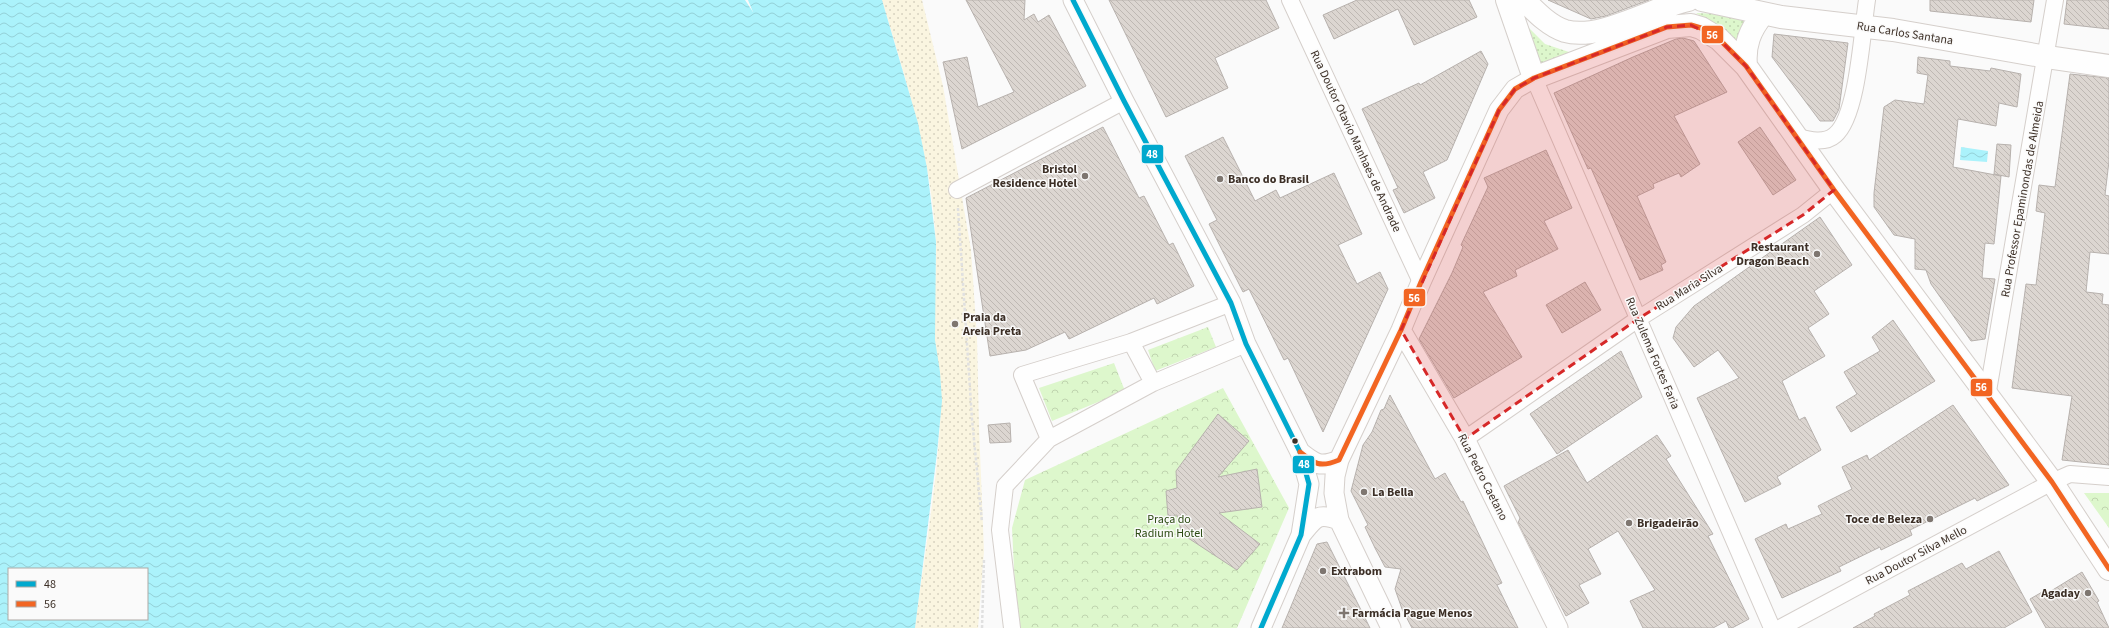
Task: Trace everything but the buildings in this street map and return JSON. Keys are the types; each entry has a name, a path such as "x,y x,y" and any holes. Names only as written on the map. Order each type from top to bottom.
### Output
{"main road":[{"path":"1507,0 1534,78 1667,27 1691,25 1710,32 1719,39 1746,66 1834,190 1987,397 2052,482 2109,569"},
{"path":"1524,0 1547,21 1564,31 1579,34 1598,32 1669,4 1688,0"},
{"name":"Rua Carlos Santana","path":"1702,0 1763,14 1863,26 2109,66"},
{"path":"1746,66 1745,55 1750,34 1763,14"}],"street":[{"path":"1073,0 1124,101 1231,303 1246,344 1300,452 1309,484 1301,535 1261,628"},
{"name":"Rua Doutor Otavio Manhaes de Andrade","path":"1290,0 1421,282"},
{"path":"1797,137 1812,140 1826,140 1835,135 1843,125 1849,113 1853,98 1867,0"},
{"name":"Rua Professor Epaminondas de Almeida","path":"1987,397 2047,57 2055,0"},
{"path":"1391,628 1339,520 1334,493 1339,460 1401,330 1421,282 1500,110 1515,89 1534,78"},
{"name":"Rua Zulema Fortes Faria","path":"1534,78 1772,628"},
{"path":"957,190 1124,101"},
{"name":"Rua Maria Silva","path":"1464,439 1638,319 1803,215 1834,190"},
{"path":"1049,439 1022,375 1131,342 1231,303"},
{"name":"Rua Pedro Caetano","path":"1401,330 1464,439 1558,628"},
{"path":"1131,342 1153,383"},
{"path":"1012,628 1000,530 1005,486 1049,439 1153,383 1246,344"},
{"path":"1300,452 1314,463 1327,465 1339,460"},
{"name":"Rua Doutor Silva Mello","path":"1780,628 2052,482 2070,474 2109,477"},
{"path":"1301,535 1316,517 1326,515 1339,520"}],"path":[{"path":"957,190 972,419 982,528"},
{"path":"982,628 984,552"}],"highlighted area":[{"path":"1691,25 1719,39 1746,66 1834,190 1803,215 1638,319 1465,439 1401,330 1499,110 1515,89 1534,78 1667,27"}],"green space":[{"path":"1696,13 1722,14 1749,20 1738,46 1725,31"},
{"path":"1515,14 1545,44 1578,55 1538,68"},
{"path":"1208,327 1216,347 1155,371 1148,350"},
{"path":"1114,363 1125,391 1052,421 1039,388"},
{"name":"Praça do Radium Hotel","path":"1223,388 1289,508 1237,628 1017,628 1012,528 1025,480"},
{"path":"2084,493 2109,493 2109,528"}],"sand":[{"name":"Praia da Areia Preta","path":"882,0 922,0 943,86 971,250 977,338 984,551 978,628 915,628 940,430 941,393 934,329 936,243 934,212 923,150 909,90"}],"water":[{"path":"0,0 745,0 753,12 748,0 882,0 918,123 927,168 936,242 935,340 940,372 942,401 915,628 0,628"},
{"path":"1961,147 1988,151 1987,162 1960,160"}],"transit line":[{"name":"48","path":"1073,0 1124,101 1231,303 1246,344 1300,452 1309,484 1301,535 1261,628"},
{"name":"56","path":"1300,452 1318,464 1327,464 1339,460 1401,330 1421,282 1499,110 1515,89 1534,78 1667,27 1691,25 1701,28 1719,39 1746,66 1834,190 2052,482 2109,569"}],"place":[{"name":"Bristol Residence Hotel","path":"1085,176"},
{"name":"Banco do Brasil","path":"1220,179"},
{"name":"Restaurant Dragon Beach","path":"1817,254"},
{"name":"Praia da Areia Preta","path":"955,324"},
{"name":"La Bella","path":"1364,492"},
{"name":"Toce de Beleza","path":"1930,519"},
{"name":"Brigadeirão","path":"1629,523"},
{"name":"Extrabom","path":"1323,571"},
{"name":"Agaday","path":"2088,593"},
{"name":"Farmácia Pague Menos","path":"1344,613"}]}
